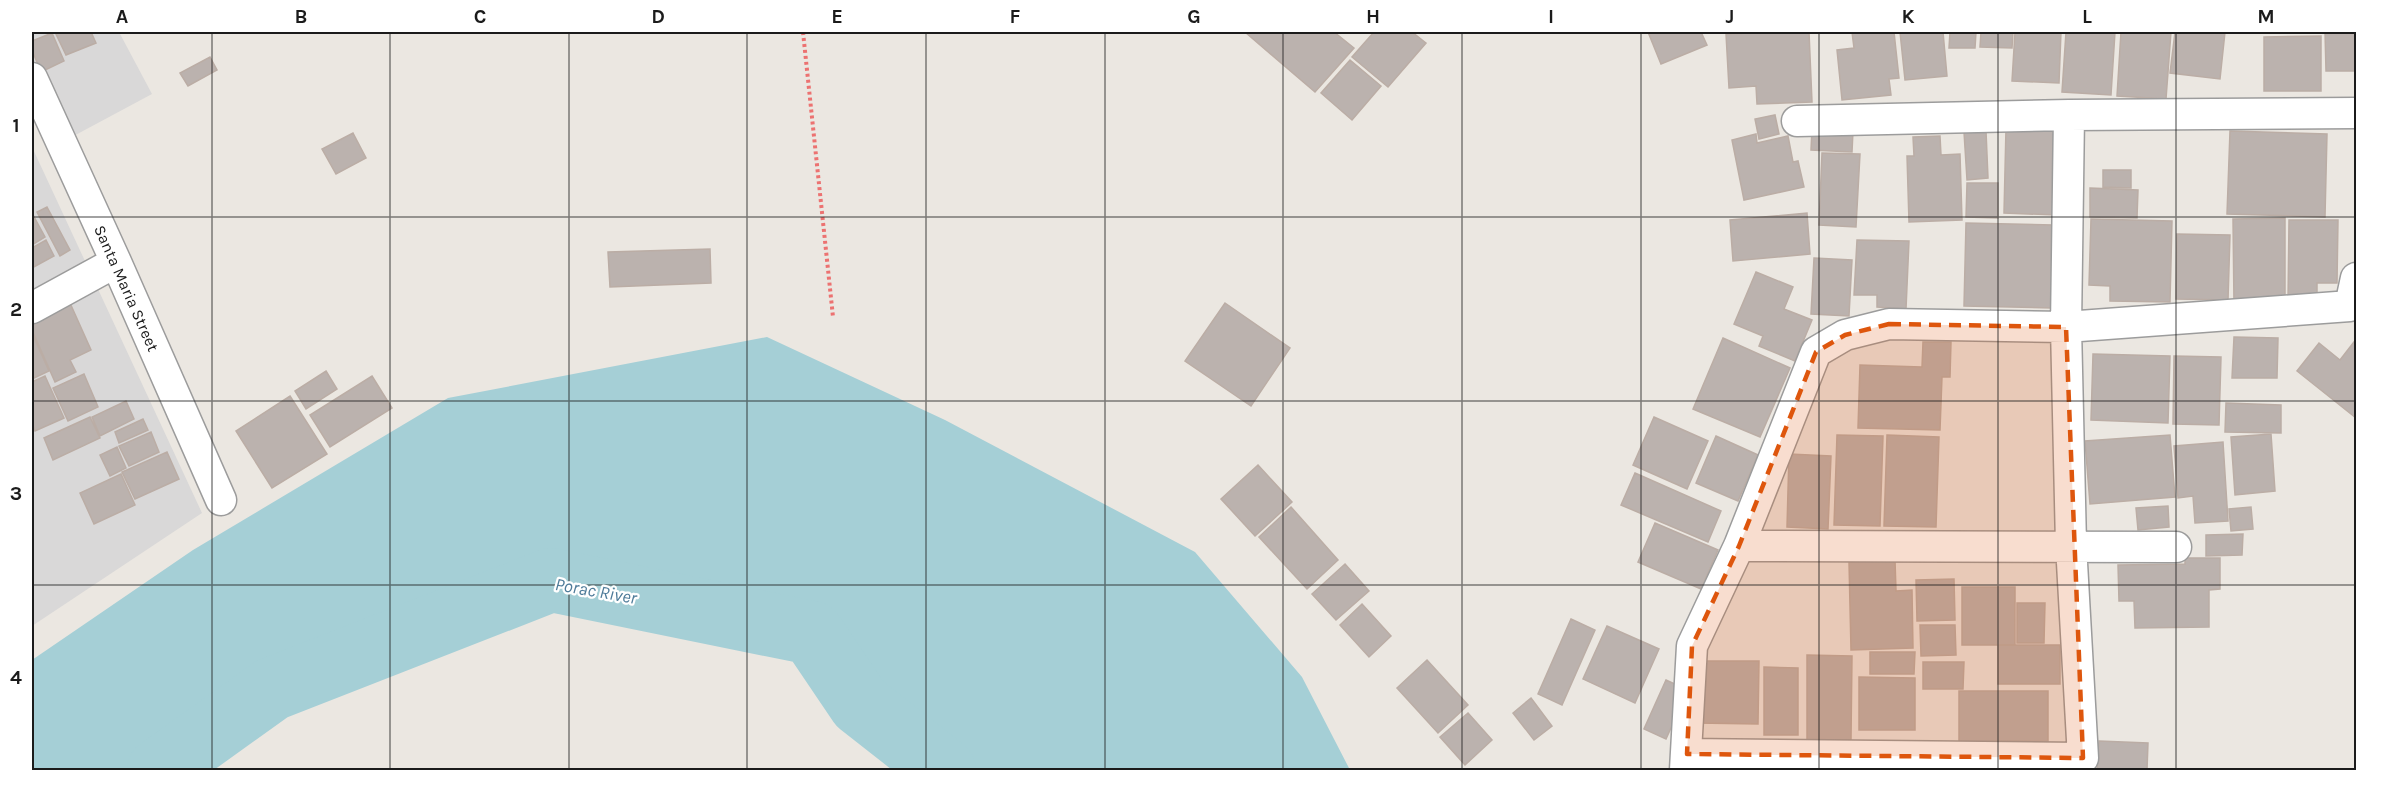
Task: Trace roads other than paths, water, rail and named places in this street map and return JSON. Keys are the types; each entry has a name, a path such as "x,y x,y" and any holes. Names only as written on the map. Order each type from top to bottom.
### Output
{"street":[{"name":"Santa Maria Street","path":"32,78 116,262 220,500"},
{"path":"1797,121 2069,115 2356,113"},
{"path":"2069,115 2066,327 2071,546 2085,764 1686,762 1692,646 1739,546 1816,352 1845,334 1889,324 2066,327 2350,306 2356,278"},
{"path":"32,308 116,262"},
{"path":"1739,546 2176,547"}],"water":[{"path":"767,337 945,420 1195,552 1302,677 1350,770 957,770 812,633 643,575 455,586 129,770 32,770 32,660 193,550 448,398"}],"waterway":[{"name":"Porac River","path":"159,770 272,689 551,580 812,633 860,704 944,770"}]}
